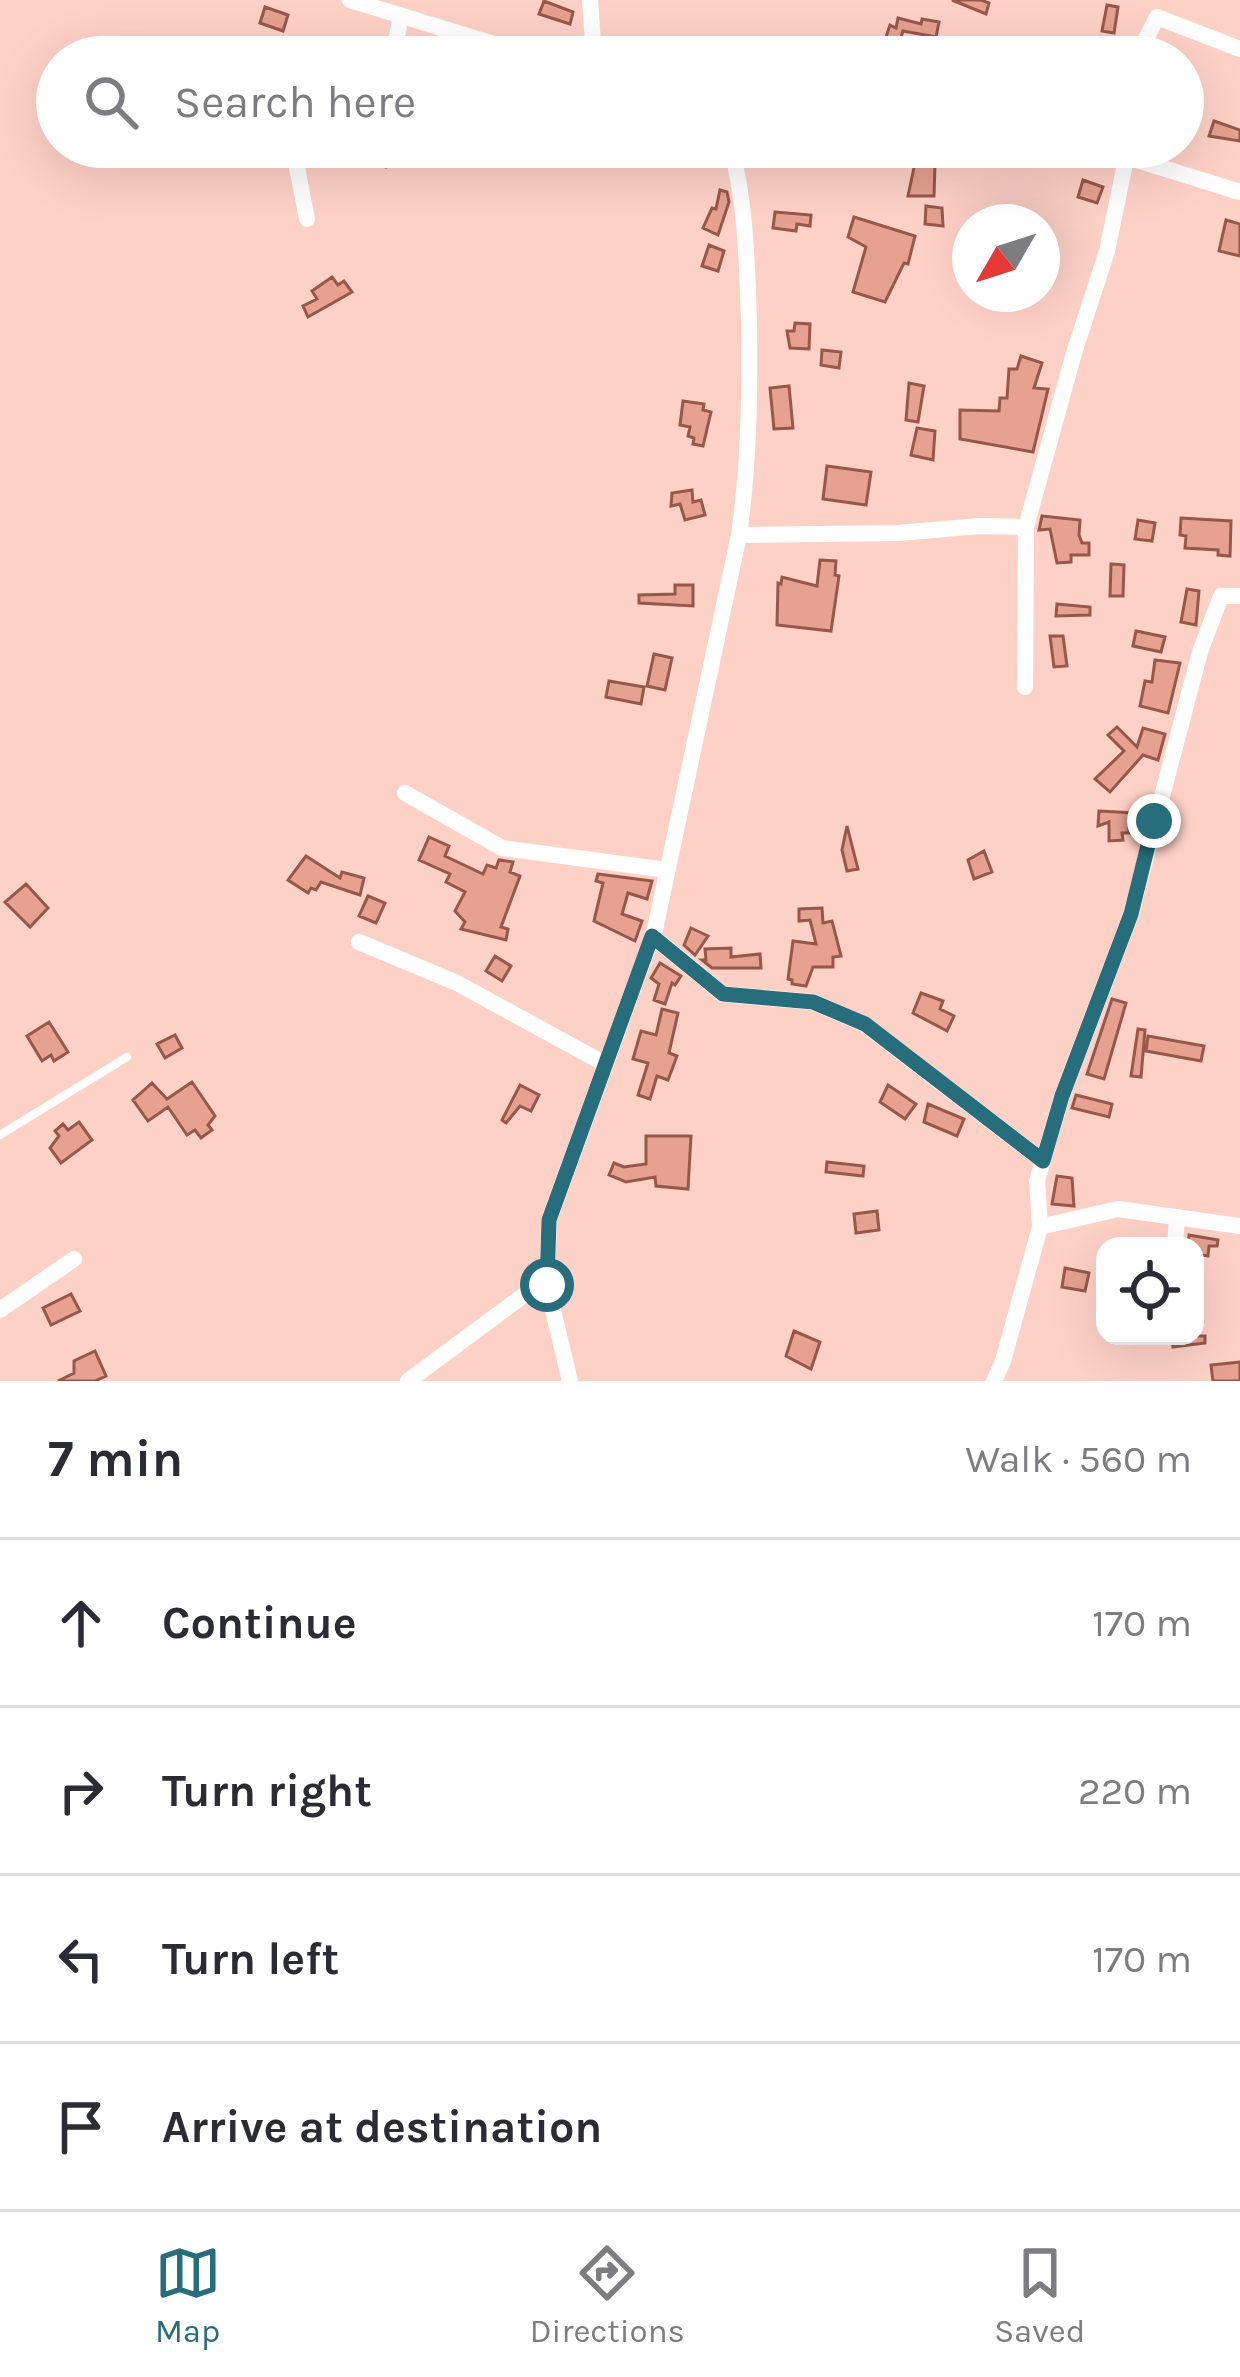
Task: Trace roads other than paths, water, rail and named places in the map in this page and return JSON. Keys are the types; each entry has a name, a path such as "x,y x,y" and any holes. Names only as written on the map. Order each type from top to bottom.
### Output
{"street":[{"path":"350,0 469,36"},
{"path":"590,0 593,36"},
{"path":"397,36 401,15"},
{"path":"1148,36 1157,17 1240,49"},
{"path":"297,168 307,220"},
{"path":"571,1381 547,1278 549,1220 652,936 739,535 747,478 750,376 743,191 737,168"},
{"path":"1025,687 1026,526 1107,251 1124,168"},
{"path":"1157,168 1240,192"},
{"path":"739,535 1026,526"},
{"path":"994,1381 1004,1361 1040,1227 1037,1181 1062,1096 1131,914 1200,652 1221,596 1240,596"},
{"path":"405,793 502,848 668,871"},
{"path":"652,936 723,994 813,1002 865,1024 1043,1161"},
{"path":"359,942 457,982 604,1064"},
{"path":"1040,1227 1118,1209 1240,1226"},
{"path":"1175,1237 1177,1217"},
{"path":"0,1310 74,1259"},
{"path":"408,1381 547,1278"}],"lane":[{"path":"0,1135 127,1057"}]}
